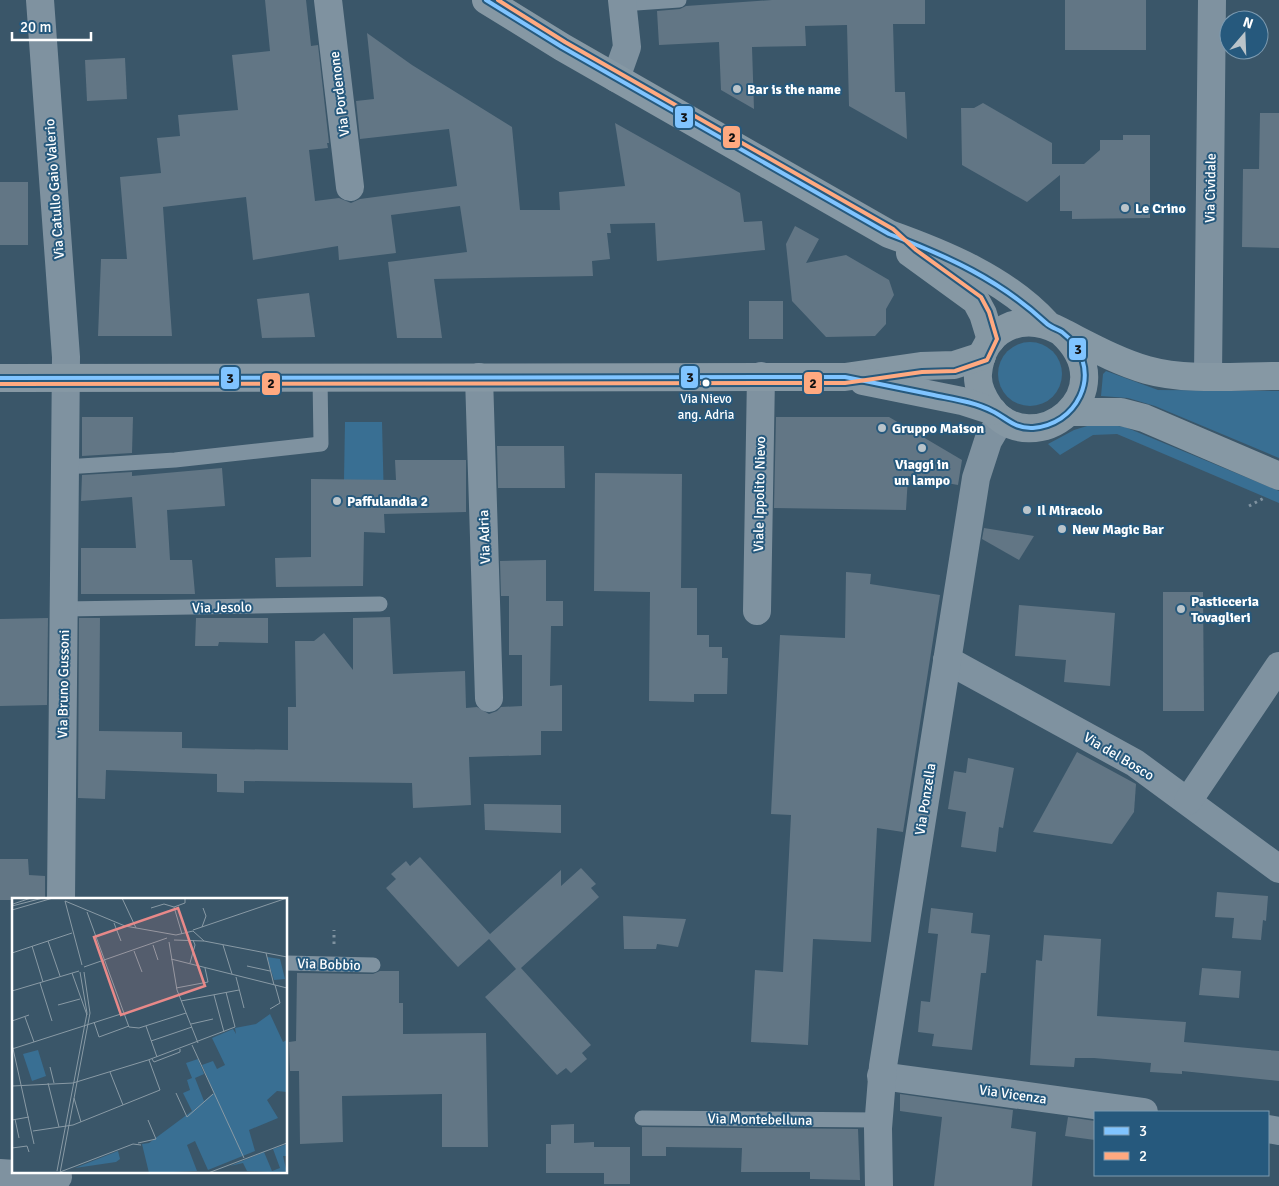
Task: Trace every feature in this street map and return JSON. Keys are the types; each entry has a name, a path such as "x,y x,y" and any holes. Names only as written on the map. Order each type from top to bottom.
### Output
{"main road":[{"path":"486,0 616,78 889,234 941,254 980,274 1023,301 1078,349 1085,370 1081,394 1070,412 1053,424 1031,428 1010,424 997,415 984,401 978,383 986,348 983,314 976,301 920,260 889,234"},
{"path":"0,378 845,377 921,366 954,365 986,348 1001,329 1016,323 1054,328 1118,360 1147,370 1162,373 1279,376"},
{"path":"845,377 962,401 997,415"},
{"path":"1070,412 1111,412 1138,416 1272,487"}],"street":[{"name":"Via Catullo Gaio Valerio","path":"40,0 66,357 66,379"},
{"name":"Via Pordenone","path":"328,0 350,187"},
{"name":"Via Cividale","path":"1208,375 1212,0"},
{"path":"616,78 627,47 622,2"},
{"name":"Viale Ippolito Nievo","path":"757,611 761,376"},
{"name":"Via Adria","path":"479,377 489,698"},
{"name":"Via Bruno Gussoni","path":"62,898 66,379"},
{"name":"Via Ponzella","path":"879,1186 878,1120 882,1076 977,471 997,415"},
{"name":"Via del Bosco","path":"947,660 1120,754 1188,801 1279,869"},
{"path":"1188,801 1279,666"},
{"name":"Via Vicenza","path":"882,1076 1137,1111"},
{"path":"0,1173 58,1178"}],"lane":[{"path":"622,2 678,0"},
{"path":"65,467 175,460 321,444 320,377"},
{"name":"Via Jesolo","path":"64,608 380,604"},
{"name":"Via Bobbio","path":"288,963 373,965"},
{"name":"Via Montebelluna","path":"642,1118 878,1120"}],"path":[{"path":"1249,506 1272,487"}],"shaded area":[{"path":"1024,342 1036,342 1053,351 1060,362 1062,374 1060,386 1053,397 1036,406 1024,406 1012,401 1003,392 998,380 998,368 1003,356 1012,347"},
{"path":"1106,371 1158,390 1279,391 1279,458 1155,406 1128,398 1101,396 1103,374"},
{"path":"345,422 382,422 384,504 344,480"},
{"path":"1097,423 1125,427 1279,491 1279,503 1117,434 1093,435 1060,455 1048,444 1074,430"}],"building":[{"path":"265,0 306,0 311,46 318,45 329,143 327,143 328,148 309,150 315,201 339,198 351,203 360,199 457,186 449,129 360,139 356,101 374,99 367,33 412,65 512,127 520,210 560,210 559,192 625,186 615,123 740,193 744,222 762,221 765,250 657,261 655,223 610,224 611,233 607,233 610,259 592,261 593,276 434,279 442,338 397,338 388,262 467,252 460,206 391,215 396,253 339,260 338,246 253,260 246,197 163,207 172,336 98,336 101,259 127,259 120,177 161,173 157,138 180,136 178,115 238,110 232,55 270,51"},
{"path":"772,0 925,0 925,24 893,24 895,92 905,92 907,139 849,106 847,25 805,26 806,46 752,47 754,109 721,90 719,42 659,45 657,11 680,9 686,6"},
{"path":"1065,0 1146,0 1146,50 1065,50"},
{"path":"125,58 127,99 87,101 85,60"},
{"path":"983,103 1052,143 1052,164 1084,164 1100,150 1100,140 1123,140 1123,135 1150,135 1150,218 1072,219 1072,211 1060,211 1060,175 1027,202 962,165 961,108 974,108"},
{"path":"1260,113 1279,113 1279,248 1242,247 1243,169 1259,169"},
{"path":"0,182 28,182 28,245 0,245"},
{"path":"795,226 819,239 806,263 846,255 889,280 894,295 886,309 886,324 875,336 826,337 792,301 786,244"},
{"path":"309,293 315,337 262,338 257,299"},
{"path":"749,301 783,301 783,339 749,339"},
{"path":"82,417 133,417 132,453 82,456"},
{"path":"776,417 889,417 962,460 958,485 908,476 906,510 774,508"},
{"path":"497,446 564,446 565,488 498,488"},
{"path":"395,460 466,460 466,512 384,514 385,533 364,532 363,586 276,587 275,558 311,557 311,479 396,480"},
{"path":"222,468 225,506 167,510 170,560 192,560 195,594 81,594 81,548 136,548 132,497 81,501 82,475 132,472 132,476"},
{"path":"595,473 682,474 681,588 697,588 697,635 709,635 709,647 722,647 722,658 728,658 727,694 694,694 694,702 649,701 650,592 594,591"},
{"path":"984,528 1034,536 1019,560 982,539"},
{"path":"546,560 546,601 563,601 563,626 551,626 550,686 562,685 562,731 541,731 541,755 469,757 471,805 413,808 412,783 244,781 244,793 217,792 217,774 106,770 105,799 78,798 79,618 100,618 99,731 182,732 182,748 288,750 288,707 296,707 295,641 314,641 324,633 353,670 353,618 390,617 393,674 465,671 466,708 477,707 489,714 501,707 522,706 522,655 509,655 509,596 501,596 500,561"},
{"path":"846,572 871,574 870,584 940,595 903,832 877,828 871,942 813,939 808,1045 751,1042 755,970 783,972 791,815 771,814 780,635 845,638"},
{"path":"1163,592 1203,592 1204,711 1163,711"},
{"path":"1019,605 1115,613 1110,686 1064,682 1066,660 1015,656"},
{"path":"48,618 47,705 0,706 0,619"},
{"path":"196,618 268,618 268,643 219,642 218,646 195,646"},
{"path":"1077,752 1136,784 1134,812 1112,844 1033,832"},
{"path":"968,758 1014,768 1003,828 999,827 996,852 961,847 966,812 948,809 954,771 966,773"},
{"path":"484,804 561,805 561,833 485,830"},
{"path":"420,857 490,934 561,870 561,886 581,868 596,884 591,888 599,897 521,968 591,1045 582,1053 587,1059 571,1073 566,1068 557,1075 485,997 516,969 489,939 458,967 386,888 396,879 391,874 406,861 410,866"},
{"path":"0,859 28,859 29,875 45,876 45,898 0,900"},
{"path":"1217,892 1268,896 1266,921 1263,920 1261,940 1232,938 1234,918 1215,917"},
{"path":"931,908 973,913 971,933 990,935 986,973 981,973 972,1050 932,1046 934,1034 918,1032 921,1001 930,1002 938,934 928,933"},
{"path":"623,916 686,919 678,947 657,944 656,949 624,949"},
{"path":"1044,935 1101,939 1097,1016 1186,1022 1184,1042 1279,1051 1279,1081 1182,1071 1182,1074 1150,1072 1151,1063 1094,1058 1075,1058 1074,1067 1030,1065 1036,960 1042,961"},
{"path":"1202,968 1241,971 1239,998 1199,995"},
{"path":"380,971 399,971 399,1003 403,1003 403,1034 486,1033 488,1147 442,1147 442,1094 342,1096 343,1142 300,1144 299,1071 290,1071 289,1042 296,1041 297,973 373,974"},
{"path":"900,1094 1013,1110 1011,1128 1036,1132 1032,1186 934,1186 942,1117 900,1111"},
{"path":"1068,1117 1094,1121 1094,1140 1065,1136"},
{"path":"574,1124 574,1143 594,1142 594,1147 630,1147 630,1184 604,1184 604,1173 546,1173 546,1144 551,1144 551,1125"},
{"path":"642,1127 858,1129 860,1180 810,1179 810,1172 741,1172 742,1148 666,1147 666,1156 642,1156"}],"transit line":[{"name":"3","path":"0,378 845,377 971,403 1026,428 1048,425 1072,409 1080,396 1085,378 1083,361 1075,345 1062,332 1048,324 1010,294 952,260 889,234 562,47 486,0"},
{"name":"2","path":"0,384 845,383 922,372 955,371 987,360 997,339 989,312 981,297 916,250 893,229 565,42 498,0"}],"place":[{"name":"Bar is the name","path":"737,89"},
{"name":"Le Crino","path":"1125,208"},
{"name":"Via Nievo ang. Adria","path":"706,383"},
{"name":"Gruppo Maison","path":"882,428"},
{"name":"Viaggi in un lampo","path":"922,448"},
{"name":"Paffulandia 2","path":"337,501"},
{"name":"Il Miracolo","path":"1027,510"},
{"name":"New Magic Bar","path":"1062,529"},
{"name":"Pasticceria Tovaglieri","path":"1181,609"}]}
